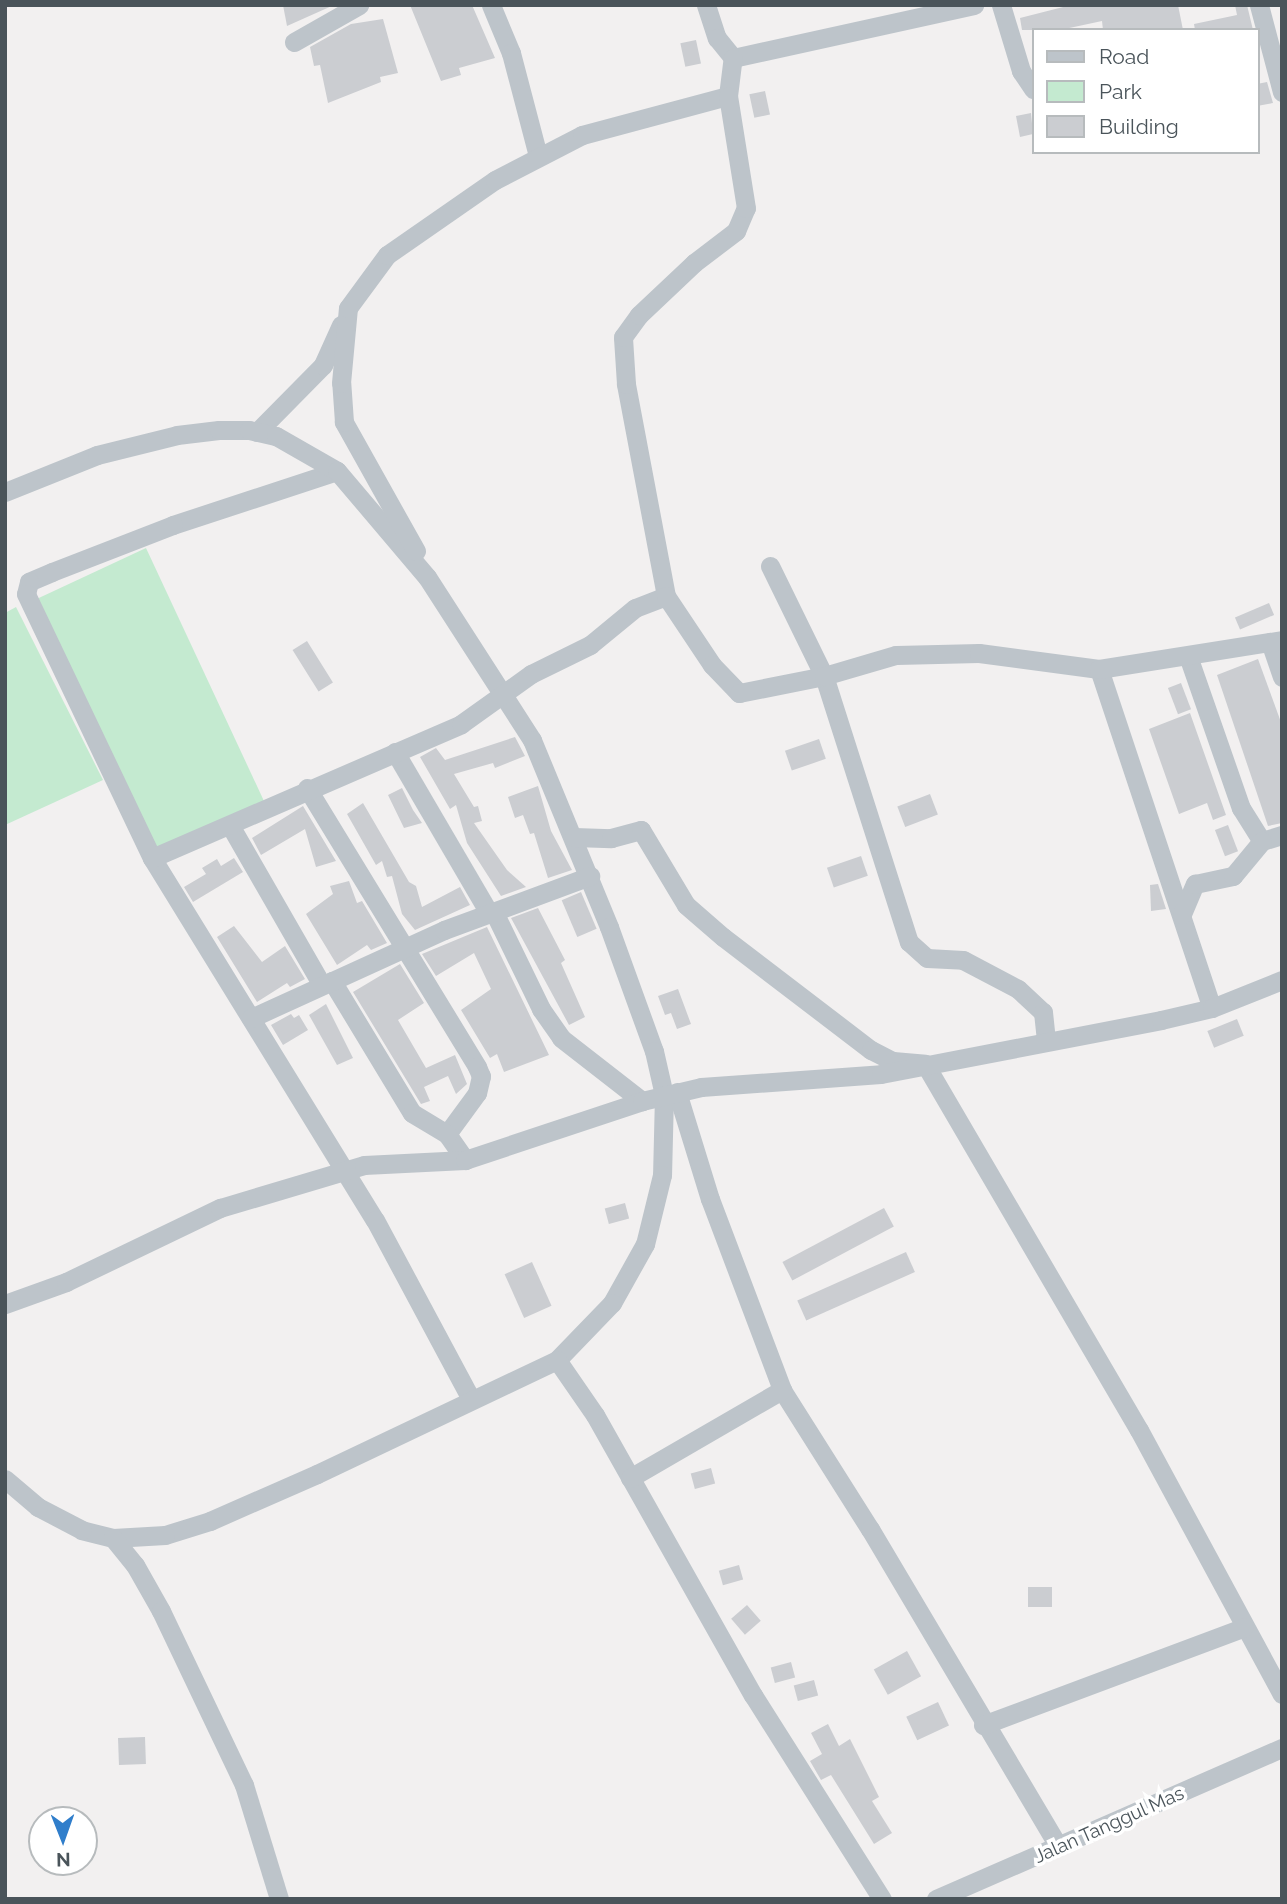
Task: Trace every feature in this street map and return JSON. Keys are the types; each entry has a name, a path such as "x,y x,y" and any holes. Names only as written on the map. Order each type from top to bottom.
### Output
{"street":[{"path":"293,42 359,5"},
{"path":"491,5 511,54 538,156"},
{"path":"706,5 717,38 733,58 728,96 746,208 736,231 694,263 639,315 623,337 626,384 666,596 736,691 824,676 896,654 979,653 1099,669 1276,641 1282,677"},
{"path":"733,58 974,5"},
{"path":"1002,5 1021,71 1032,88"},
{"path":"1259,5 1282,92"},
{"path":"257,432 323,365 348,308 387,255 429,222 538,156 582,135 728,96"},
{"path":"348,308 341,383 346,428 379,479 427,578 532,740 590,876 782,1390 864,1518 1058,1846"},
{"path":"5,492 97,455 157,439 219,430 257,432 299,447 337,471 427,578"},
{"path":"337,471 173,525 52,572 26,587 50,652 152,859 381,1231 471,1399"},
{"path":"770,566 824,676 909,942 928,958 963,960 1018,989 1043,1012 1046,1041"},
{"path":"152,859 231,827 307,788 461,724 531,674 590,645 635,608 666,596"},
{"path":"1188,656 1241,808 1262,841"},
{"path":"1099,669 1212,1008"},
{"path":"395,752 492,913 541,1009 561,1038 642,1101"},
{"path":"307,788 359,879 407,947 481,1076 471,1104 447,1134"},
{"path":"231,827 327,983 412,1113 447,1134 465,1160"},
{"path":"574,836 611,838 641,830 685,905 723,937 871,1050 893,1061 925,1064"},
{"path":"1182,914 1195,884 1233,876 1262,841 1282,835"},
{"path":"251,1018 407,947 590,876"},
{"path":"5,1304 66,1282 195,1218 342,1171 373,1164 465,1160 671,1093 881,1074 1212,1008 1282,981"},
{"path":"925,1064 1139,1430 1243,1628 1282,1694"},
{"path":"5,1479 59,1518 113,1538 187,1530 557,1360 612,1303 645,1244 662,1175 671,1093"},
{"path":"557,1360 630,1478 752,1695 882,1899"},
{"path":"630,1478 782,1390"},
{"path":"113,1538 135,1565 161,1611 244,1785 279,1899"},
{"path":"984,1725 1243,1628"},
{"name":"Jalan Tanggul Mas","path":"936,1899 1282,1748"}],"green space":[{"path":"146,548 265,803 153,855 35,600"},
{"path":"16,607 103,780 5,825 5,613"}],"building":[{"path":"283,5 334,5 287,26"},
{"path":"410,5 472,5 495,58 459,68 461,75 441,81"},
{"path":"1071,5 1178,5 1183,28 1103,28 1102,21 1069,28 1022,30 1020,18"},
{"path":"1235,5 1247,5 1253,28 1195,28 1194,24 1237,15"},
{"path":"383,19 398,73 380,77 381,82 328,103 320,65 314,66 310,47 351,24"},
{"path":"696,40 701,63 685,67 680,43"},
{"path":"1267,82 1273,103 1259,106 1259,84"},
{"path":"765,91 770,114 754,118 749,94"},
{"path":"1031,113 1032,134 1020,137 1016,116"},
{"path":"1269,603 1274,615 1240,629 1235,617"},
{"path":"307,641 333,683 319,692 293,650"},
{"path":"1258,659 1282,725 1282,823 1268,826 1217,675"},
{"path":"1181,683 1191,709 1178,714 1168,688"},
{"path":"1190,713 1226,815 1213,820 1207,803 1179,814 1149,729"},
{"path":"515,737 525,756 495,768 493,763 454,774 474,807 478,806 482,821 474,823 507,870 526,887 501,896 467,843 456,805 450,809 420,757 436,748 445,760"},
{"path":"819,739 826,759 792,771 785,751"},
{"path":"538,786 551,831 572,870 548,878 534,833 530,834 523,815 515,818 508,797"},
{"path":"402,788 422,823 404,828 388,795"},
{"path":"930,794 938,815 905,827 897,807"},
{"path":"363,803 409,882 416,886 422,907 460,887 470,905 415,930 402,914 392,876 387,877 382,861 376,865 347,814"},
{"path":"303,806 336,861 316,867 305,829 261,855 252,838"},
{"path":"1228,825 1238,851 1225,856 1215,830"},
{"path":"861,856 868,876 834,888 827,868"},
{"path":"234,858 243,872 193,902 184,887 206,874 202,868 217,859 221,866"},
{"path":"349,881 357,903 362,901 387,943 371,950 367,945 337,965 306,914 333,894 330,886"},
{"path":"1158,884 1166,909 1151,911 1150,885"},
{"path":"581,892 597,929 577,937 562,900"},
{"path":"538,908 565,960 561,963 585,1017 569,1025 511,918"},
{"path":"234,926 262,962 285,946 305,979 290,987 287,983 257,1002 217,937"},
{"path":"487,927 549,1055 504,1072 497,1054 490,1058 461,1010 491,989 474,953 436,976 422,954"},
{"path":"400,964 424,1003 398,1020 426,1068 455,1055 467,1084 456,1094 448,1076 424,1087 430,1101 421,1104 353,992"},
{"path":"678,989 691,1024 677,1029 671,1013 665,1015 658,996"},
{"path":"326,1004 353,1058 337,1065 309,1015"},
{"path":"291,1014 294,1018 299,1015 308,1030 283,1045 271,1025"},
{"path":"1237,1019 1244,1036 1214,1048 1207,1031"},
{"path":"625,1203 629,1218 609,1224 605,1208"},
{"path":"884,1208 894,1227 792,1281 782,1262"},
{"path":"906,1252 915,1272 806,1320 797,1300"},
{"path":"532,1262 552,1306 524,1318 505,1274"},
{"path":"711,1468 715,1483 695,1489 691,1473"},
{"path":"739,1565 743,1579 723,1585 719,1571"},
{"path":"1028,1587 1052,1587 1052,1607 1028,1607"},
{"path":"747,1605 761,1621 745,1635 731,1619"},
{"path":"907,1651 921,1676 888,1695 874,1669"},
{"path":"791,1662 795,1677 775,1683 771,1667"},
{"path":"814,1680 818,1695 798,1701 794,1685"},
{"path":"938,1702 949,1726 917,1740 906,1717"},
{"path":"828,1724 839,1746 850,1739 879,1797 872,1801 892,1833 874,1844 831,1775 821,1780 810,1761 822,1754 811,1733"},
{"path":"145,1737 146,1764 119,1765 118,1738"}]}
